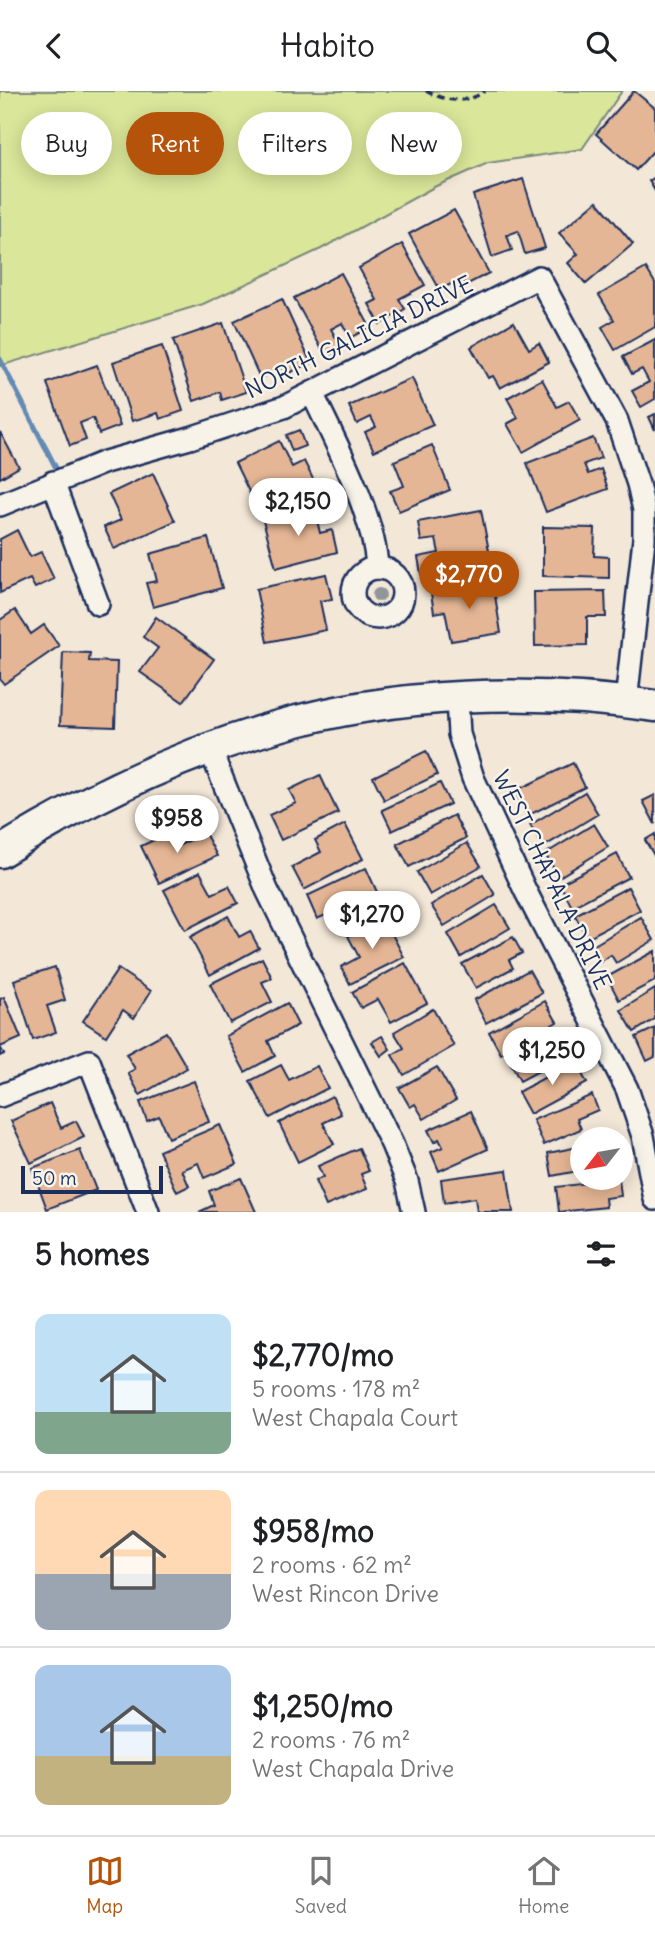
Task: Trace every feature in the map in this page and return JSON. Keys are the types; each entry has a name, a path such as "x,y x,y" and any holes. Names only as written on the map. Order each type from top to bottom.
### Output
{"street":[{"name":"NORTH GALICIA DRIVE","path":"0,505 105,462 253,418 312,394 539,277 617,421 638,484 643,510 644,539 626,702"},
{"path":"312,394 345,460 360,501 377,568"},
{"path":"53,482 98,604"},
{"path":"0,852 89,800 210,749 277,726 421,700 544,697 655,706"},
{"name":"WEST CHAPALA DRIVE","path":"457,699 459,734 469,768 525,890 627,1089 643,1136 655,1199"},
{"path":"210,749 267,890 392,1144 407,1181 414,1212"},
{"path":"0,1096 89,1061 148,1212"}],"path":[{"path":"426,91 443,100 460,101 485,91"}],"green space":[{"path":"0,91 622,91 582,149 488,163 462,175 462,112 366,112 366,175 461,175 321,249 203,304 0,366"}],"building":[{"path":"634,91 655,108 655,149 636,170 596,134"},
{"path":"655,177 655,191 649,181"},
{"path":"523,179 545,248 525,254 518,231 507,235 512,250 492,257 473,195"},
{"path":"597,201 633,244 586,284 568,263 578,254 559,233"},
{"path":"454,210 489,273 466,285 462,278 440,290 409,234"},
{"path":"402,244 425,285 399,299 405,309 380,324 369,304 377,300 359,268"},
{"path":"646,268 655,283 655,327 615,350 602,327 614,320 599,295"},
{"path":"341,273 370,327 350,338 342,323 331,329 342,349 326,357 294,298"},
{"path":"282,299 311,363 289,373 286,366 260,378 234,321"},
{"path":"514,322 529,349 539,343 549,362 500,388 493,376 488,378 471,347"},
{"path":"223,323 246,392 222,400 220,392 194,401 173,340"},
{"path":"655,340 655,399 641,407 632,391 649,382 642,369 632,374 623,357"},
{"path":"162,346 183,411 160,419 158,413 132,421 113,362"},
{"path":"97,365 120,426 99,434 93,418 80,423 86,440 70,446 47,383"},
{"path":"412,378 433,425 374,451 365,432 376,427 371,417 357,424 349,406"},
{"path":"542,379 557,407 569,401 580,420 523,452 507,424 518,418 507,398"},
{"path":"655,414 655,430 649,417"},
{"path":"299,430 305,446 292,451 286,435"},
{"path":"0,432 19,467 0,478"},
{"path":"593,438 601,458 584,464 588,474 601,469 608,489 546,512 527,463"},
{"path":"279,441 292,467 304,461 314,481 257,508 235,463"},
{"path":"432,445 450,490 399,511 390,491 404,486 394,461"},
{"path":"153,473 175,521 114,549 104,527 121,520 109,494"},
{"path":"314,507 320,533 332,530 337,552 276,568 263,520"},
{"path":"481,510 491,561 421,574 418,557 439,553 436,539 421,541 418,522"},
{"path":"543,527 595,528 594,556 609,557 609,578 543,576"},
{"path":"17,530 30,557 41,552 54,579 35,588 30,579 0,593 0,539"},
{"path":"208,538 222,588 153,607 146,583 157,581 150,554"},
{"path":"326,574 332,599 320,601 326,630 267,642 256,589"},
{"path":"493,583 501,633 451,641 445,611 434,613 431,593"},
{"path":"605,591 606,617 587,617 587,645 535,646 534,592"},
{"path":"15,610 31,634 44,625 59,646 4,684 0,679 0,620"},
{"path":"156,617 214,659 183,702 140,672 158,648 143,637"},
{"path":"63,652 90,653 89,661 117,662 115,727 60,725"},
{"path":"426,751 437,775 384,800 373,777"},
{"path":"573,763 585,787 527,816 515,791"},
{"path":"320,775 338,813 281,840 269,815 296,803 289,790"},
{"path":"440,783 450,804 392,831 382,810"},
{"path":"585,792 598,814 543,847 530,825"},
{"path":"655,795 655,824 643,801"},
{"path":"454,815 466,838 409,867 397,844"},
{"path":"345,824 363,859 304,890 292,867 321,852 315,840"},
{"path":"594,824 608,847 559,877 545,854"},
{"path":"173,831 180,845 205,833 217,856 159,883 141,846"},
{"path":"655,834 655,857 645,840"},
{"path":"467,843 481,866 430,895 417,872"},
{"path":"617,854 629,877 572,907 560,884"},
{"path":"366,868 383,905 352,920 346,906 317,919 307,896"},
{"path":"200,872 212,894 229,886 238,903 185,930 164,890"},
{"path":"483,874 495,895 444,926 431,905"},
{"path":"628,887 640,910 587,938 575,915"},
{"path":"496,905 510,928 461,957 448,934"},
{"path":"228,916 239,937 250,931 259,948 210,975 190,937"},
{"path":"383,917 404,957 350,984 341,967 359,957 348,936"},
{"path":"641,917 654,940 616,963 611,955 600,962 591,947"},
{"path":"513,937 522,953 509,960 513,968 476,988 462,964"},
{"path":"655,951 655,981 619,1000 607,977"},
{"path":"262,958 272,978 262,982 272,1002 230,1023 210,984"},
{"path":"405,963 427,1003 391,1022 378,999 361,1008 352,992"},
{"path":"55,967 65,1000 47,1006 56,1032 33,1040 14,980"},
{"path":"118,969 151,991 134,1018 123,1010 106,1036 83,1021"},
{"path":"529,970 542,993 486,1023 474,1000"},
{"path":"655,989 655,1019 634,1032 621,1010"},
{"path":"4,997 21,1038 0,1047 0,999"},
{"path":"545,1001 557,1022 501,1054 489,1032"},
{"path":"287,1003 298,1025 268,1041 275,1056 245,1072 226,1036"},
{"path":"433,1009 454,1046 404,1075 392,1055 404,1048 394,1032"},
{"path":"655,1028 655,1057 647,1061 636,1037"},
{"path":"559,1031 571,1054 520,1081 508,1058"},
{"path":"166,1032 187,1068 140,1095 128,1073 135,1069 126,1054"},
{"path":"382,1036 390,1049 381,1056 372,1042"},
{"path":"575,1061 587,1083 530,1114 518,1092"},
{"path":"281,1065 289,1080 317,1066 328,1088 270,1118 250,1081"},
{"path":"437,1067 456,1100 424,1119 415,1104 410,1107 399,1088"},
{"path":"194,1081 209,1122 168,1138 159,1116 147,1121 140,1102"},
{"path":"592,1095 598,1110 577,1119 580,1127 570,1127 570,1134 544,1145 533,1120"},
{"path":"332,1096 341,1114 323,1123 334,1144 298,1162 279,1123"},
{"path":"50,1103 61,1128 76,1121 84,1137 31,1163 11,1121"},
{"path":"471,1111 488,1149 439,1171 431,1152 443,1147 439,1139 434,1142 428,1130"},
{"path":"220,1125 237,1164 204,1178 198,1163 182,1170 189,1186 177,1192 159,1151"},
{"path":"359,1148 369,1171 361,1174 367,1189 326,1206 315,1181 323,1177 318,1166"},
{"path":"570,1149 570,1173 552,1176 548,1153"},
{"path":"80,1150 96,1190 47,1209 32,1168"},
{"path":"507,1170 513,1212 477,1212 475,1198 444,1203 441,1179"},
{"path":"241,1178 256,1212 199,1212 214,1205 209,1191"},
{"path":"570,1185 570,1190 620,1190 621,1196 605,1198 606,1207 559,1212 556,1187"}],"waterway":[{"path":"0,359 56,468"}]}
